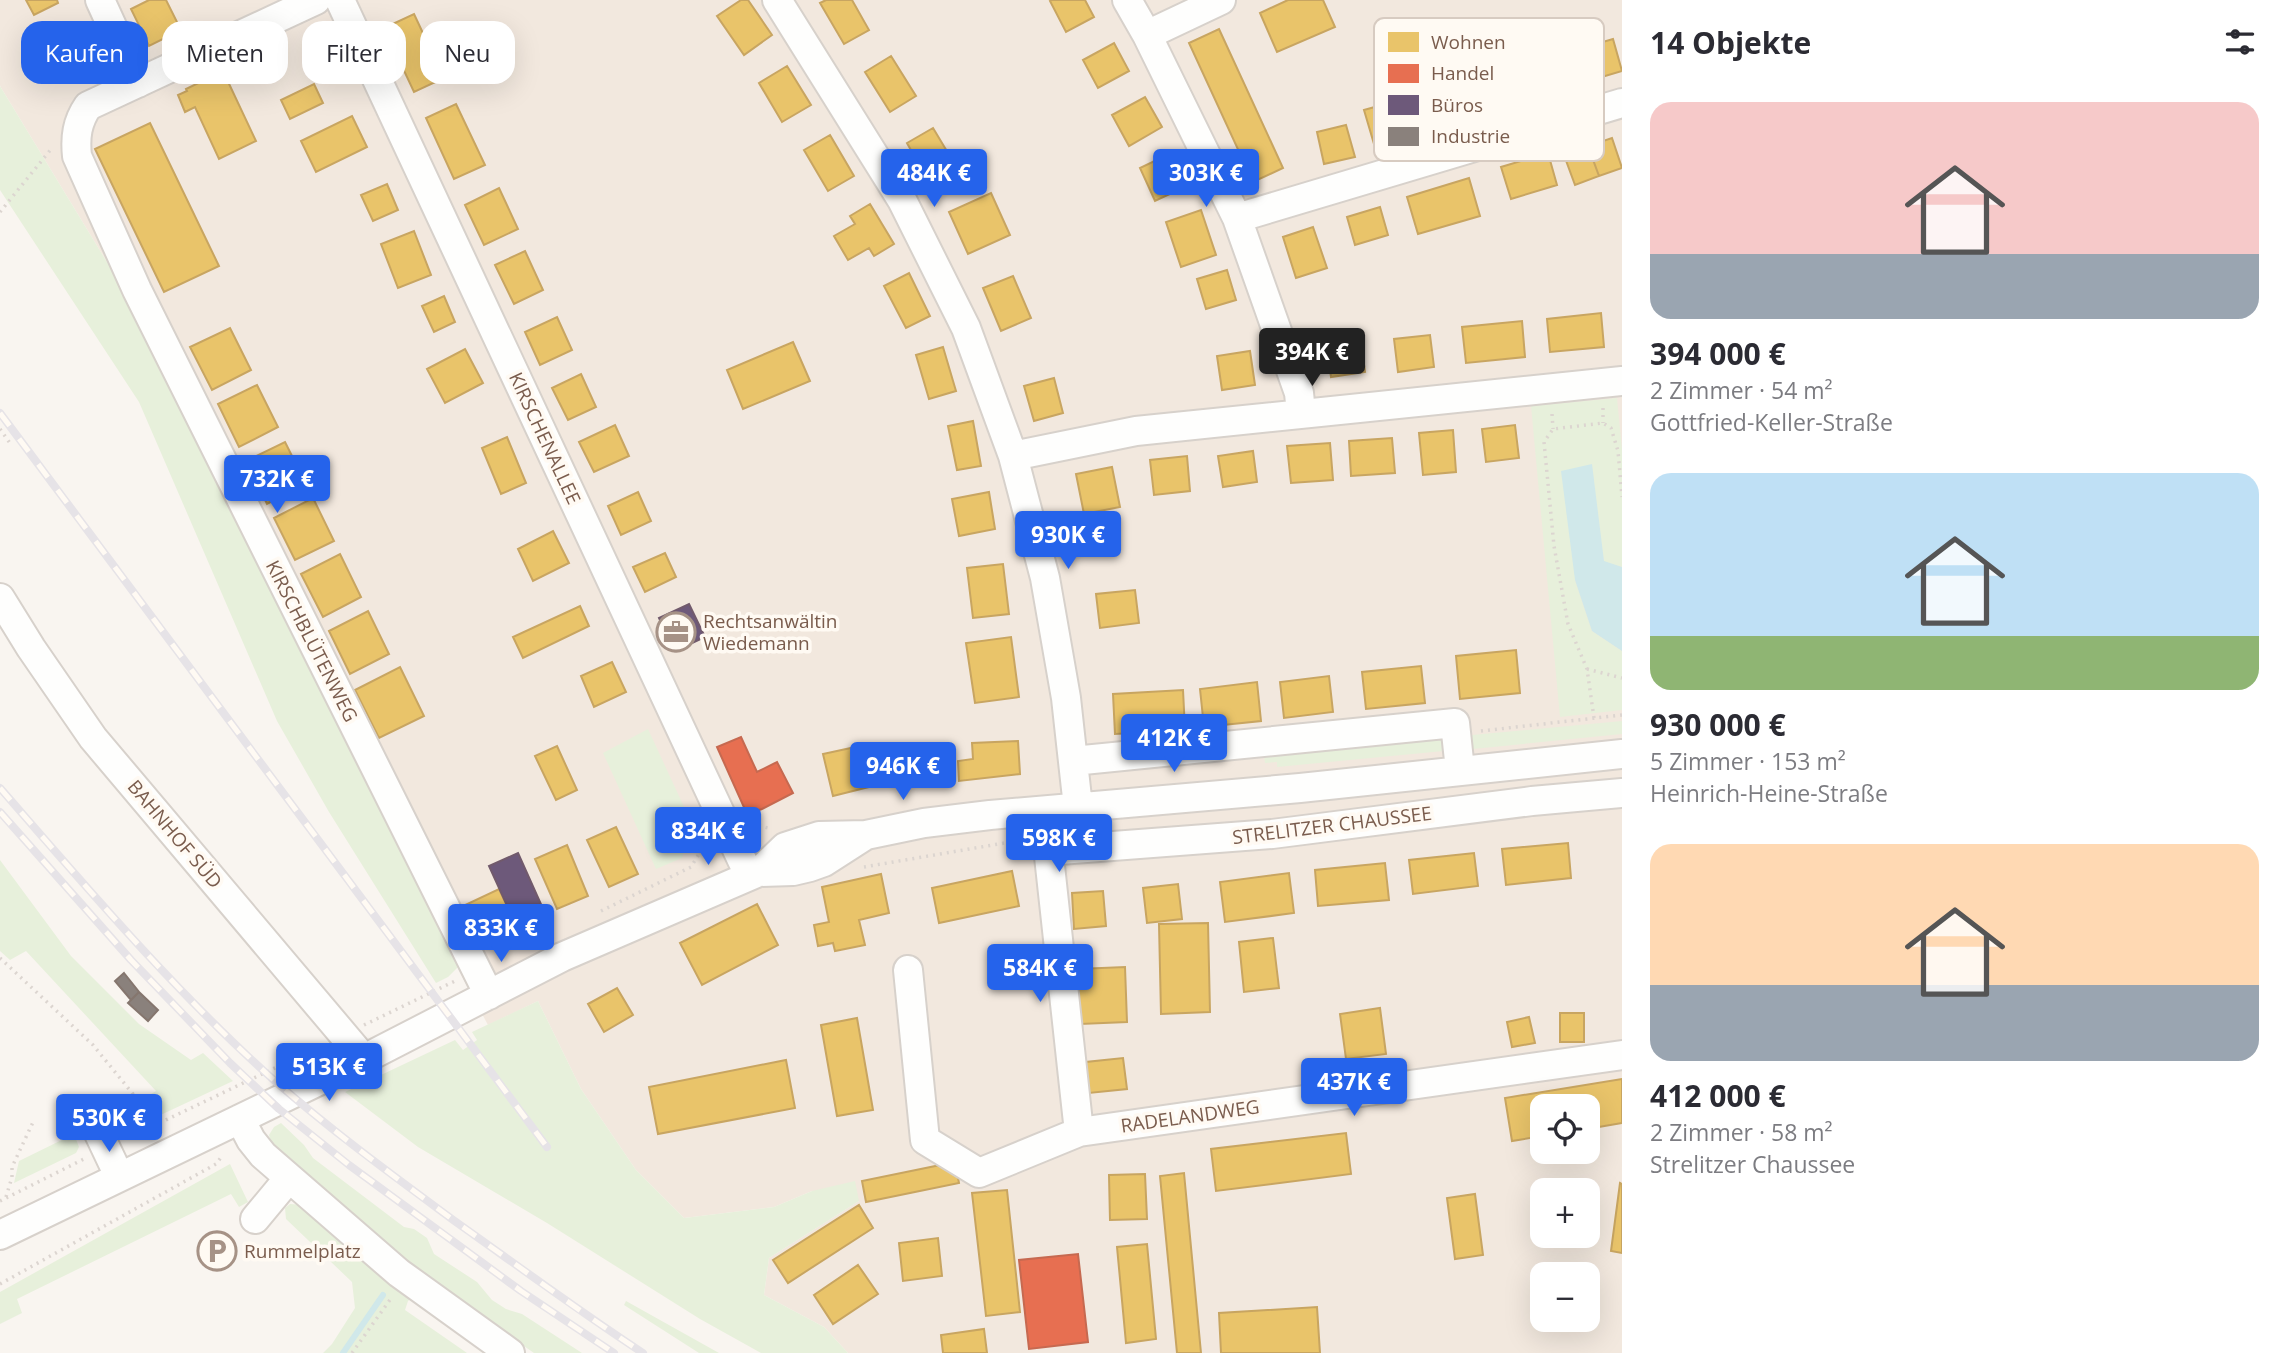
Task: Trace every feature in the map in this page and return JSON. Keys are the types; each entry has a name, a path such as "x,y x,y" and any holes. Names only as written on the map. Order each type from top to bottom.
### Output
{"street":[{"path":"100,0 110,21"},
{"path":"148,78 316,0"},
{"path":"777,0 902,200 967,328 1013,456 1045,578 1066,698 1078,807"},
{"path":"1127,0 1237,218 1299,393 1301,414"},
{"path":"1147,35 1221,0"},
{"name":"KIRSCHENALLEE","path":"348,3 754,874"},
{"path":"75,139 80,117 88,106 136,84"},
{"path":"1604,108 1622,103"},
{"name":"KIRSCHBLÜTENWEG","path":"75,139 77,156 137,290 489,995"},
{"path":"1237,218 1428,161"},
{"path":"1013,456 1136,431 1622,382"},
{"name":"BAHNHOF SÜD","path":"0,598 93,738 364,1059"},
{"path":"1073,761 1455,723 1460,770"},
{"name":"STRELITZER CHAUSSEE","path":"0,1235 118,1176 243,1126 364,1059 562,957 754,874 785,847 802,841 819,836 866,835 924,823 1045,823 1078,807 1300,788 1622,754"},
{"name":"STRELITZER CHAUSSEE","path":"1045,823 1060,850 1245,836 1532,801 1622,793"},
{"path":"1045,823 1079,1132"},
{"name":"RADELANDWEG","path":"908,970 925,1140 979,1173 1079,1132 1622,1055"},
{"path":"93,1121 118,1176"},
{"path":"243,1126 263,1155 406,1279 510,1353"},
{"path":"255,1219 289,1178"}],"path":[{"path":"0,212 57,141 75,139"},
{"path":"1594,718 1587,669 1568,624 1554,547 1544,442 1553,429 1603,424 1611,428 1618,451 1622,497"},
{"path":"0,429 12,446"},
{"path":"1587,669 1622,678"},
{"path":"1457,734 1622,715"},
{"path":"859,868 970,848 1045,823"},
{"path":"0,958 93,1045 133,1094 150,1128"},
{"path":"0,1201 320,1046"},
{"path":"6,1198 12,1167 34,1120"},
{"path":"0,1284 216,1164 243,1126"},
{"path":"352,1353 406,1279"}],"shaded area":[{"path":"0,0 1622,0 1622,1353 848,1353 824,1327 764,1295 769,1258 859,1201 812,1191 774,1207 684,1218 636,1170 581,1089 538,1001 488,1025 458,969 460,965 147,328 0,86"}],"green space":[{"path":"0,86 147,328 460,965 448,977 436,983 329,812 277,721 139,402 0,190"},
{"path":"1617,398 1622,450 1622,567 1604,562 1598,524 1575,580 1592,631 1622,651 1622,710 1560,717 1531,406"},
{"path":"1622,721 1622,734 1473,749 1472,735"},
{"path":"648,729 685,809 688,840 682,858 656,869 603,753"},
{"path":"1452,732 1454,750 1277,767 1277,762 1265,763 1264,756"},
{"path":"0,860 71,956 139,1024 191,1060 203,1053 233,1081 152,1119 141,1100 156,1091 26,951 10,960 0,951"},
{"path":"538,1001 581,1089 636,1170 684,1218 774,1207 812,1191 855,1181 859,1201 769,1258 764,1295 824,1327 848,1353 761,1353 700,1319 547,1223 418,1147 345,1092 455,1040 463,1050 477,1040 472,1032"},
{"path":"133,1104 143,1123 128,1129 120,1128 117,1126 116,1113"},
{"path":"281,1123 304,1145 313,1158 404,1227 414,1229 427,1238 434,1254 477,1282 492,1300 506,1309 522,1314 582,1353 534,1353 406,1264 273,1149 269,1135 274,1127"},
{"path":"74,1134 79,1147 76,1153 14,1183 19,1161"},
{"path":"230,1164 248,1202 239,1207 231,1194 17,1299 22,1313 0,1324 0,1292"},
{"path":"290,1204 304,1205 414,1295 405,1310 467,1353 323,1353 332,1344 355,1308 352,1282 286,1219 285,1208"},
{"path":"626,1301 719,1353 699,1353 624,1305"}],"water":[{"path":"1592,464 1604,561 1622,567 1622,651 1592,631 1575,580 1561,471"}],"building: Wohnen":[{"path":"26,0 57,0 58,3 34,15"},
{"path":"149,0 166,0 176,21 162,21 162,40 149,46 148,21 137,21 131,9"},
{"path":"741,0 748,0 772,35 744,55 717,16"},
{"path":"826,0 852,0 869,30 844,44 820,3"},
{"path":"1085,0 1094,17 1066,32 1050,1"},
{"path":"1288,0 1323,0 1335,27 1277,52 1260,13"},
{"path":"414,14 420,27 420,84 431,84 414,92 406,75 406,21 399,21"},
{"path":"1219,29 1283,168 1253,182 1189,43"},
{"path":"1613,39 1622,71 1604,76 1604,42"},
{"path":"1114,43 1129,71 1098,88 1083,60"},
{"path":"891,56 916,96 890,112 865,72"},
{"path":"787,66 811,105 782,122 759,83"},
{"path":"196,84 229,84 256,141 219,159 195,107 185,112 178,95 187,91 186,89"},
{"path":"314,84 323,103 290,119 281,100"},
{"path":"1145,97 1162,127 1129,146 1112,115"},
{"path":"456,104 485,165 454,179 426,118"},
{"path":"1374,107 1374,144 1364,110"},
{"path":"352,116 367,147 316,172 301,141"},
{"path":"150,123 219,266 164,292 95,149"},
{"path":"1346,125 1355,157 1324,164 1317,132"},
{"path":"933,128 957,168 930,184 907,143"},
{"path":"830,135 854,176 828,191 804,150"},
{"path":"1612,138 1622,168 1599,176 1594,161 1604,161 1604,141"},
{"path":"1171,153 1187,186 1155,201 1140,168"},
{"path":"1521,161 1550,161 1557,185 1511,199 1501,167"},
{"path":"1566,161 1594,161 1599,176 1575,185"},
{"path":"1469,178 1480,216 1418,234 1407,197"},
{"path":"387,184 398,210 373,221 361,195"},
{"path":"499,188 518,229 484,245 465,205"},
{"path":"991,193 1010,235 968,254 949,212"},
{"path":"870,204 894,244 874,256 869,248 848,260 834,236 855,224 850,216"},
{"path":"1380,207 1388,235 1355,245 1347,217"},
{"path":"1201,210 1216,255 1181,267 1166,222"},
{"path":"1313,227 1327,268 1296,278 1283,237"},
{"path":"414,231 431,275 398,288 381,244"},
{"path":"525,251 543,290 514,304 495,265"},
{"path":"1227,270 1236,300 1206,309 1197,279"},
{"path":"909,273 930,316 906,328 884,286"},
{"path":"1013,276 1031,318 1001,331 983,288"},
{"path":"444,296 455,322 434,332 422,306"},
{"path":"1601,313 1604,347 1550,352 1547,319"},
{"path":"557,317 572,350 540,365 525,332"},
{"path":"1522,321 1525,357 1466,363 1462,327"},
{"path":"230,328 251,370 212,390 190,347"},
{"path":"1430,335 1434,367 1398,372 1394,339"},
{"path":"793,342 810,381 743,409 727,370"},
{"path":"1361,342 1365,372 1331,377 1327,346"},
{"path":"943,347 956,391 929,399 916,355"},
{"path":"465,349 483,383 445,403 427,369"},
{"path":"1250,351 1255,385 1222,390 1217,356"},
{"path":"581,374 596,407 568,420 552,388"},
{"path":"1054,378 1063,413 1034,421 1024,386"},
{"path":"257,385 278,427 239,447 218,404"},
{"path":"973,421 981,466 957,470 948,426"},
{"path":"615,425 629,456 594,472 579,442"},
{"path":"1515,425 1519,458 1486,462 1482,429"},
{"path":"1453,430 1456,472 1423,475 1419,433"},
{"path":"507,437 526,483 501,494 482,448"},
{"path":"1392,438 1395,473 1351,476 1349,441"},
{"path":"285,442 306,484 267,504 246,461"},
{"path":"1330,443 1333,480 1291,483 1287,446"},
{"path":"1253,451 1257,482 1223,487 1218,456"},
{"path":"1187,456 1190,491 1154,495 1150,460"},
{"path":"1112,467 1120,507 1084,514 1076,474"},
{"path":"638,492 651,521 621,535 608,506"},
{"path":"989,492 995,529 959,536 952,499"},
{"path":"313,498 334,541 295,560 274,518"},
{"path":"553,531 569,563 533,581 518,549"},
{"path":"665,553 676,577 645,592 633,567"},
{"path":"340,554 361,597 323,617 301,574"},
{"path":"1003,564 1009,614 973,618 967,568"},
{"path":"1135,590 1139,623 1100,628 1096,594"},
{"path":"580,606 589,626 523,658 513,637"},
{"path":"368,611 389,654 350,674 329,631"},
{"path":"1011,637 1019,697 975,703 966,643"},
{"path":"1516,650 1520,693 1460,699 1456,656"},
{"path":"612,662 626,692 594,707 581,676"},
{"path":"1421,666 1425,703 1366,709 1362,672"},
{"path":"400,667 424,716 379,738 355,690"},
{"path":"1329,676 1333,712 1284,718 1280,682"},
{"path":"1257,682 1261,721 1204,727 1200,689"},
{"path":"1183,690 1185,730 1115,734 1113,694"},
{"path":"1018,741 1020,774 959,781 958,761 973,759 972,743"},
{"path":"557,746 577,790 556,800 535,756"},
{"path":"860,746 869,787 833,796 823,754"},
{"path":"914,751 918,783 888,786 884,755"},
{"path":"616,827 638,874 609,887 587,840"},
{"path":"1568,843 1571,878 1506,885 1502,849"},
{"path":"567,845 588,896 557,909 535,859"},
{"path":"1474,853 1478,886 1413,894 1409,860"},
{"path":"1385,863 1389,900 1318,906 1315,870"},
{"path":"1012,871 1019,906 939,923 932,888"},
{"path":"1289,873 1294,913 1225,922 1220,882"},
{"path":"881,874 889,913 859,920 865,945 835,951 833,943 818,946 814,925 829,922 822,887"},
{"path":"1178,884 1182,919 1147,923 1143,888"},
{"path":"499,889 515,923 478,941 461,907"},
{"path":"1103,891 1106,926 1074,929 1072,893"},
{"path":"757,904 778,945 702,985 680,943"},
{"path":"1208,923 1210,1012 1161,1014 1159,924"},
{"path":"1273,938 1279,988 1244,992 1239,942"},
{"path":"1125,967 1127,1022 1080,1024 1078,969"},
{"path":"617,988 633,1015 604,1032 588,1004"},
{"path":"1380,1008 1386,1054 1346,1059 1340,1014"},
{"path":"1560,1013 1584,1013 1584,1042 1560,1042"},
{"path":"1529,1017 1535,1043 1512,1047 1507,1022"},
{"path":"857,1018 873,1110 837,1116 821,1025"},
{"path":"1123,1058 1127,1089 1089,1093 1086,1062"},
{"path":"786,1060 795,1108 658,1134 649,1087"},
{"path":"1622,1079 1622,1123 1600,1127 1600,1094 1530,1094 1530,1138 1512,1141 1505,1098"},
{"path":"1346,1133 1351,1174 1216,1191 1211,1149"},
{"path":"955,1162 959,1183 866,1202 862,1181"},
{"path":"1184,1173 1201,1353 1177,1353 1160,1176"},
{"path":"1145,1174 1147,1219 1110,1220 1109,1175"},
{"path":"1620,1183 1622,1184 1622,1253 1611,1251"},
{"path":"1007,1190 1020,1312 986,1316 972,1193"},
{"path":"1475,1194 1483,1255 1455,1259 1447,1198"},
{"path":"859,1205 873,1228 788,1283 773,1260"},
{"path":"938,1238 942,1276 903,1281 899,1243"},
{"path":"1147,1244 1156,1339 1126,1343 1117,1247"},
{"path":"858,1265 878,1294 833,1324 814,1295"},
{"path":"1317,1307 1320,1353 1221,1353 1219,1313"},
{"path":"984,1329 987,1353 943,1353 941,1335"}],"building: Handel":[{"path":"741,737 757,772 777,762 793,793 747,814 717,747"},
{"path":"1078,1254 1088,1342 1029,1349 1019,1260"}],"building: Büros":[{"path":"689,604 705,637 675,651 659,618"},
{"path":"518,853 544,911 515,923 489,866"}],"building: Industrie":[{"path":"124,973 139,992 131,1000 115,981"},
{"path":"139,992 158,1010 148,1021 128,1003"}],"waterway":[{"path":"343,1353 383,1295"}],"railway":[{"path":"0,413 547,1147"},
{"path":"0,788 168,976 276,1082 433,1205 643,1353"},
{"path":"0,812 131,960 230,1063 279,1109 349,1165 521,1291 614,1353"}],"place":[{"name":"Rechtsanwältin Wiedemann","path":"676,632"},
{"name":"Rummelplatz","path":"217,1251"}]}
